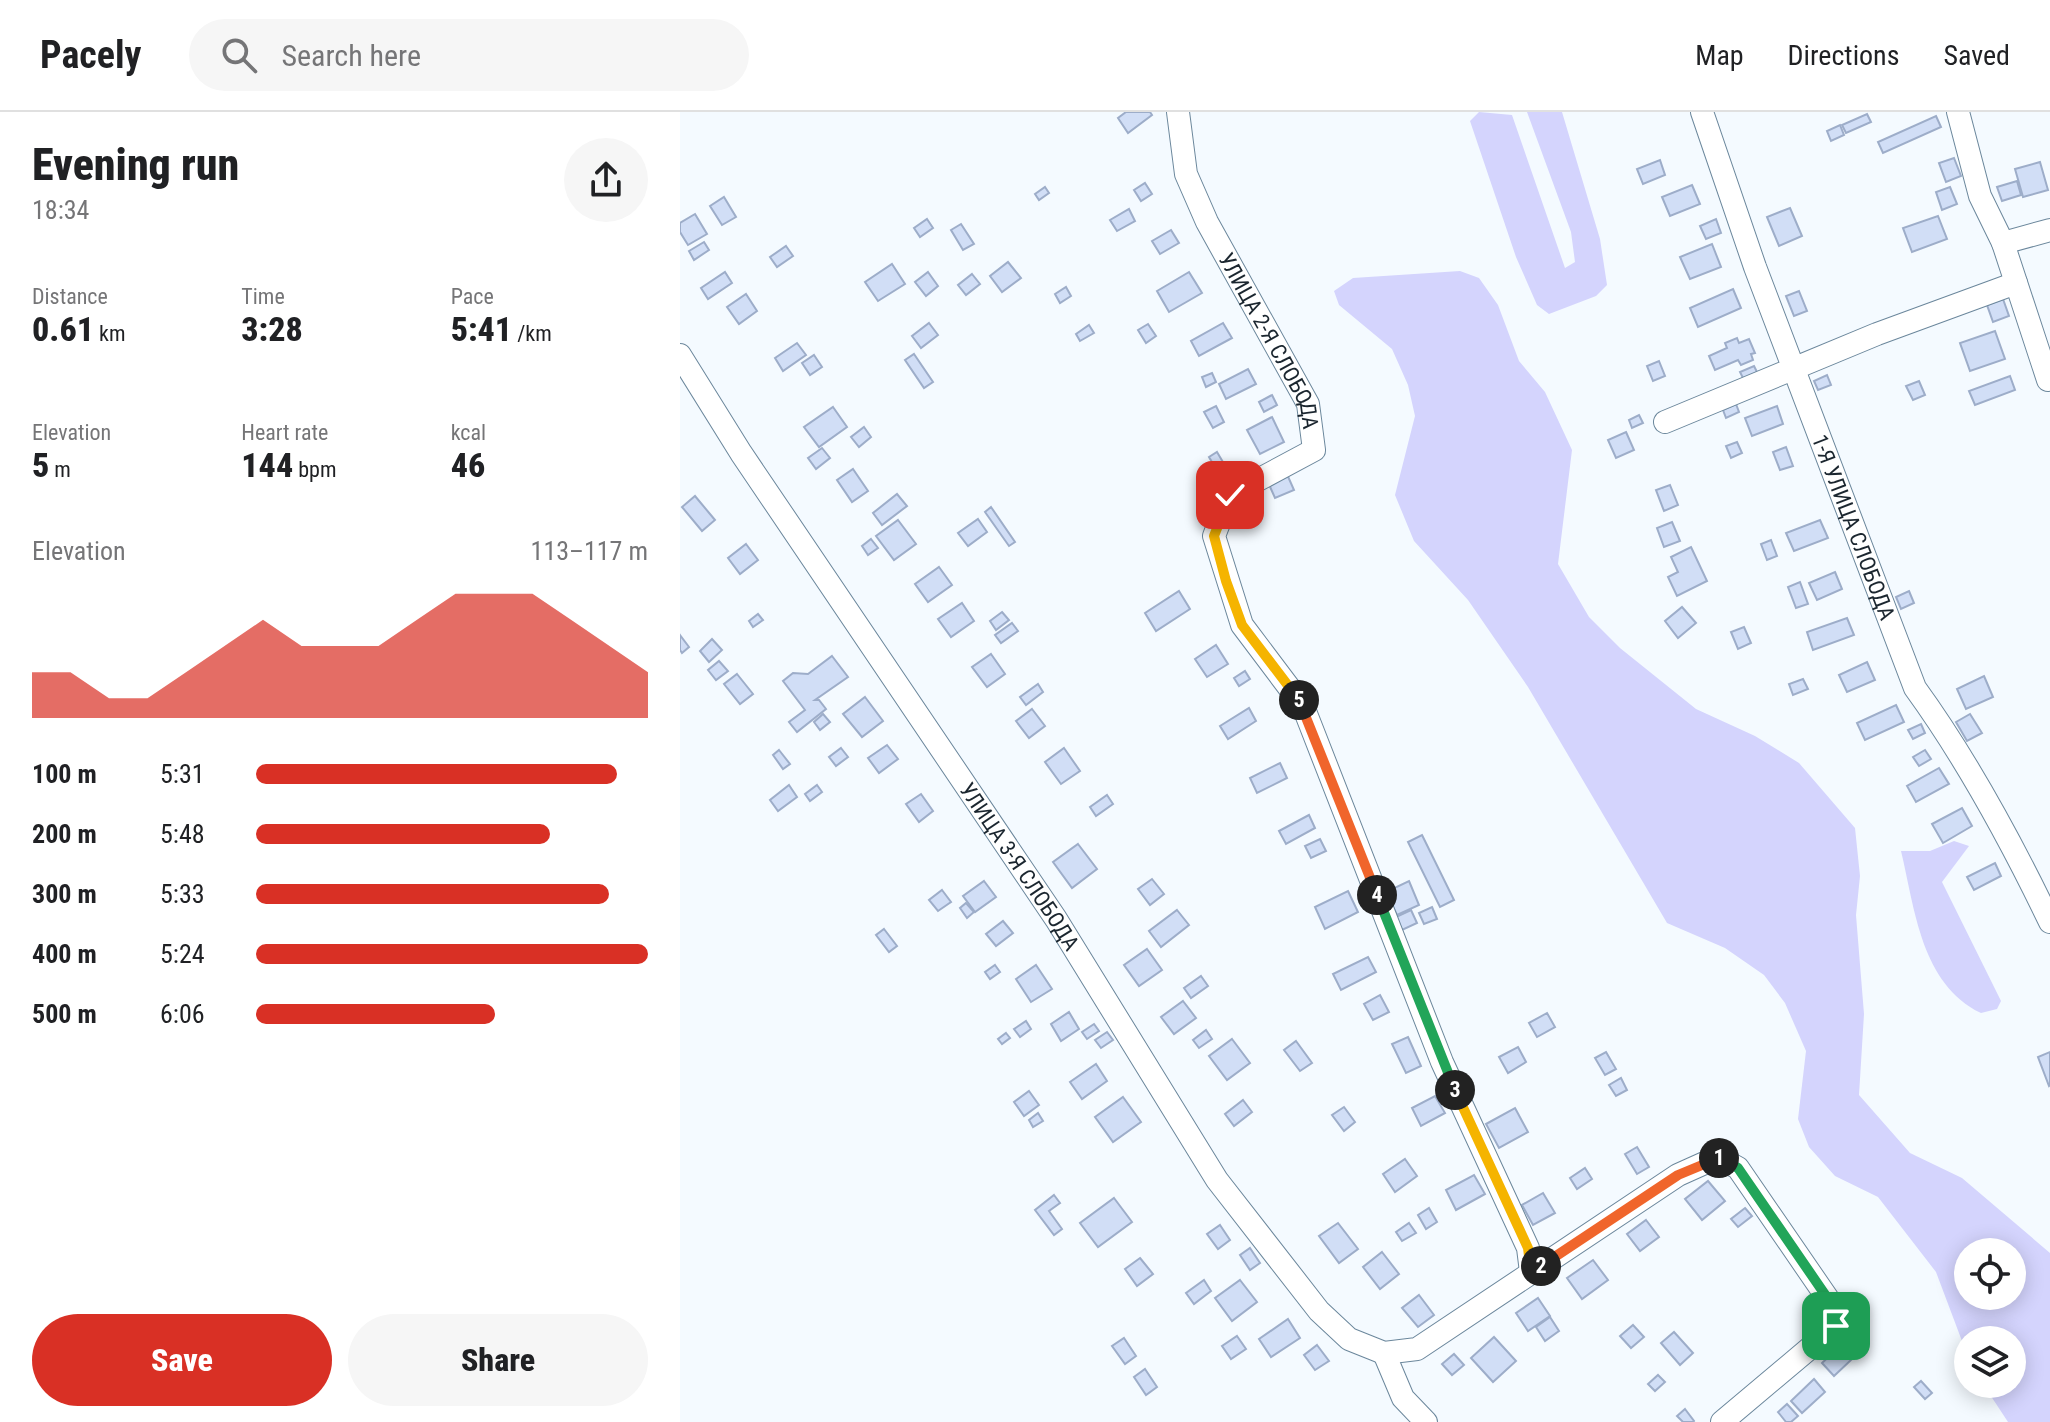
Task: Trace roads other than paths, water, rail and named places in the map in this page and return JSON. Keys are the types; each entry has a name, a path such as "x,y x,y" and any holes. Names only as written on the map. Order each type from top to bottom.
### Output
{"street":[{"name":"УЛИЦА 2-Я СЛОБОДА","path":"1178,112 1186,174 1207,222 1308,404 1314,450 1230,495 1214,536 1226,581 1242,625 1303,706 1442,1062 1528,1248 1531,1272"},
{"name":"1-Я УЛИЦА СЛОБОДА","path":"1702,112 1794,369 1915,688 1942,724 2005,832 2050,922"},
{"path":"1958,112 1980,196 2003,243 2048,380"},
{"path":"2003,243 2050,230"},
{"path":"1665,422 2016,283"},
{"name":"УЛИЦА 3-Я СЛОБОДА","path":"680,355 741,453 1056,919 1217,1180 1319,1311 1349,1339 1384,1353"},
{"path":"1426,1422 1403,1398 1384,1353 1417,1349 1678,1175 1718,1157 1738,1168 1837,1312 1836,1326 1722,1422"}]}
